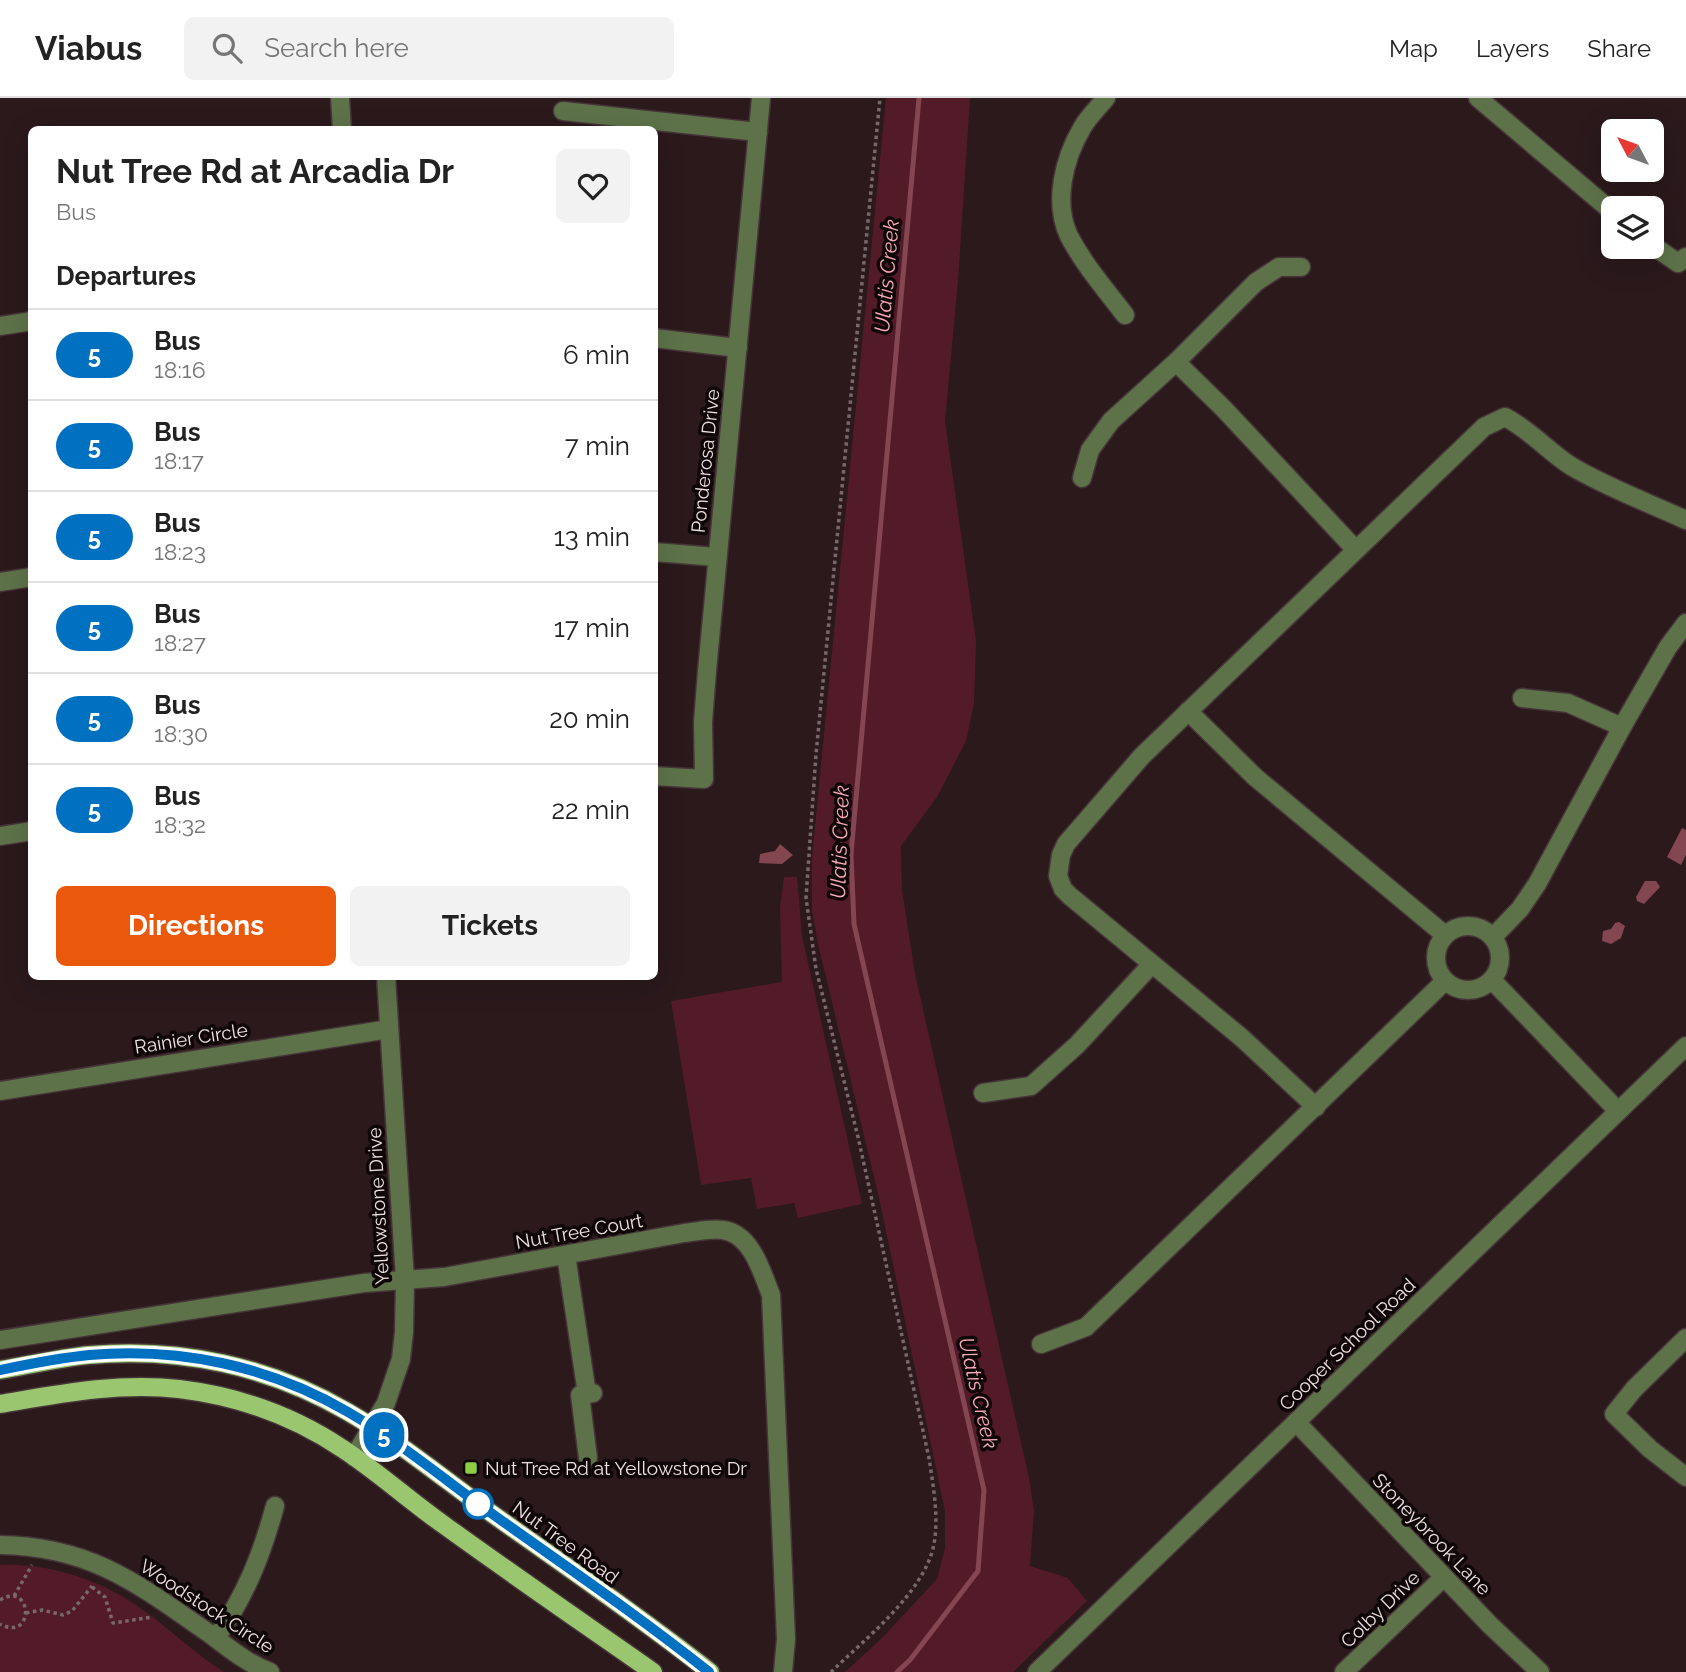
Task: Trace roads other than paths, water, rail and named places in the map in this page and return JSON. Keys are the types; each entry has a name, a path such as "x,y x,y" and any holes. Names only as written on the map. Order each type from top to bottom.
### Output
{"main road":[{"name":"Nut Tree Road","path":"0,1370 88,1355 143,1353 222,1362 288,1382 373,1427 710,1672"},
{"path":"0,1404 81,1390 136,1387 216,1396 267,1410 303,1426 354,1457 443,1525 653,1672"}],"street":[{"path":"340,98 342,126"},
{"name":"Ponderosa Drive","path":"658,776 704,779 703,722 761,98"},
{"path":"1105,98 1083,127 1068,160 1060,199 1068,234 1090,269 1125,315"},
{"path":"1478,98 1601,202"},
{"path":"563,111 758,132"},
{"path":"1664,254 1678,263 1686,257"},
{"path":"1082,478 1090,450 1111,421 1176,362 1256,282 1279,267 1301,267"},
{"path":"0,326 28,322"},
{"path":"658,338 738,348"},
{"path":"1176,362 1224,409 1356,551"},
{"path":"1316,1107 1242,1038 1063,889 1058,876 1058,866 1066,844 1142,755 1484,427 1505,417 1521,425 1553,454 1574,468 1686,520"},
{"path":"658,552 717,557"},
{"path":"0,582 28,578"},
{"path":"1493,937 1520,909 1538,884 1622,727 1668,647 1686,624"},
{"path":"1522,698 1567,702 1622,727"},
{"path":"1188,711 1255,777 1445,935"},
{"path":"0,836 28,832"},
{"path":"1462,926 1472,926 1482,928 1493,937 1500,951 1500,961 1498,972 1492,980 1484,987 1464,991 1445,981 1436,964 1439,943 1445,935 1462,926"},
{"path":"983,1093 1031,1086 1077,1045 1152,964"},
{"name":"Yellowstone Drive","path":"354,1457 386,1403 401,1359 405,1312 386,980"},
{"path":"1492,980 1618,1111"},
{"path":"1041,1344 1086,1327 1445,981"},
{"name":"Rainier Circle","path":"0,1091 389,1029"},
{"name":"Cooper School Road","path":"1037,1672 1686,1046"},
{"name":"Nut Tree Court","path":"405,1280 444,1277 684,1233 724,1230 739,1237 753,1252 771,1295 786,1639 783,1672"},
{"path":"566,1255 590,1394 580,1395 589,1458"},
{"path":"0,1340 364,1283 405,1280"},
{"path":"1686,1338 1633,1389 1614,1414 1650,1450 1686,1477"},
{"name":"Stoneybrook Lane","path":"1296,1422 1490,1625 1540,1672"},
{"path":"216,1638 238,1607 263,1552 275,1506"},
{"name":"Woodstock Circle","path":"0,1545 28,1545 67,1552 110,1569 151,1592 246,1661 270,1672"},
{"name":"Colby Drive","path":"1344,1672 1444,1577"}],"waterway":[{"name":"Ulatis Creek","path":"897,1672 910,1660 978,1571 984,1490 854,924 851,854 919,98"}],"place":[{"name":"Nut Tree Rd at Yellowstone Dr","path":"471,1468"}]}
